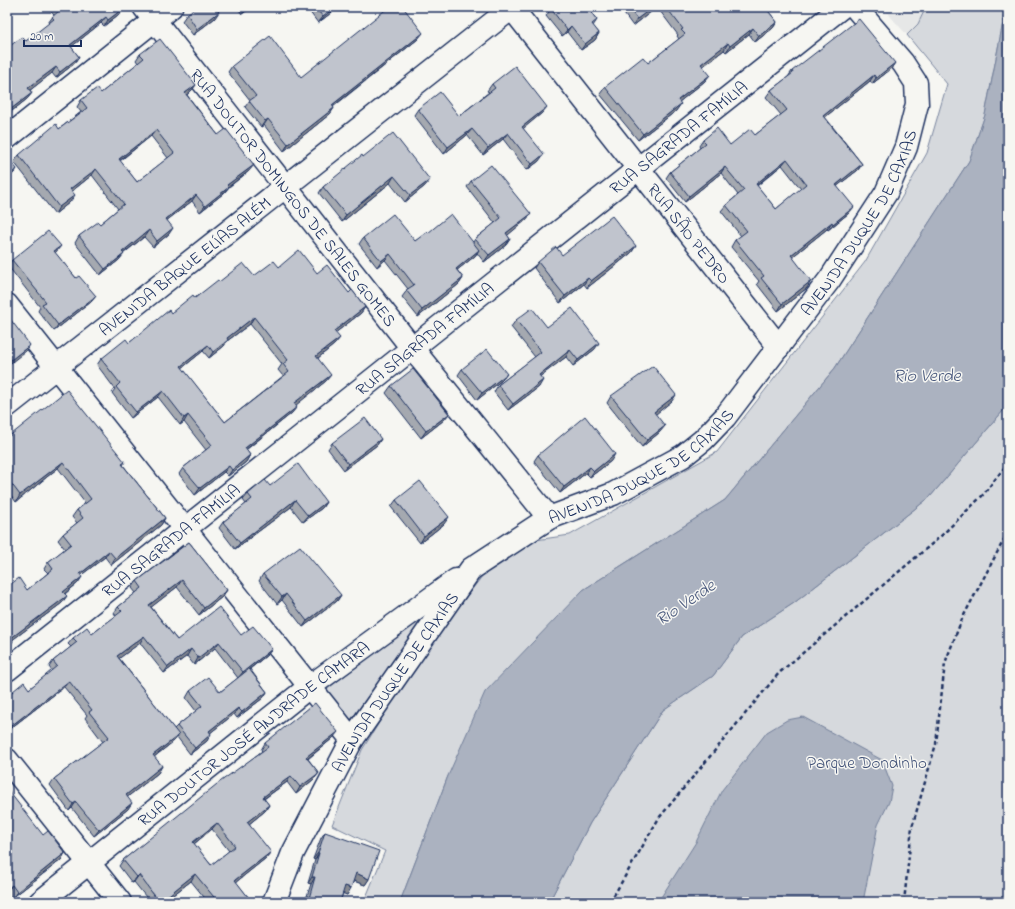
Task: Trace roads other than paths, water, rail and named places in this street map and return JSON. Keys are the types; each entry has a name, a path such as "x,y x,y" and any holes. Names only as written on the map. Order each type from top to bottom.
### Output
{"street":[{"path":"7,138 149,14 171,7"},
{"name":"RUA SÃO PEDRO","path":"512,7 779,347"},
{"name":"AVENIDA BAQUE ELÍAS ALÉM","path":"7,406 512,7"},
{"name":"RUA SAGRADA FAMÍLIA","path":"7,670 842,7"},
{"name":"AVENIDA DUQUE DE CAXIAS","path":"274,902 293,853 352,740 471,569 549,518 613,494 683,456 703,440 725,417 779,347 830,278 886,193 906,147 917,104 916,83 903,63 855,7"},
{"name":"RUA DOUTOR DOMINGOS DE SALES GOMES","path":"149,14 412,348 549,518"},
{"path":"7,305 352,740"},
{"name":"RUA DOUTOR JOSÉ ANDRADE CAMARA","path":"40,902 309,687 471,569"},
{"path":"7,760 120,902"}],"water":[{"name":"Rio Verde","path":"1006,7 1008,7 1008,405 930,497 794,603 742,637 713,676 663,710 590,823 549,902 400,902 448,776 485,692 583,590 725,500 835,368 969,161 985,115"},
{"path":"803,717 882,760 892,786 889,802 878,825 863,902 658,902 696,842 722,790 767,732 787,720"}],"park label":[{"name":"Parque Dondinho","path":"867,762"}]}
